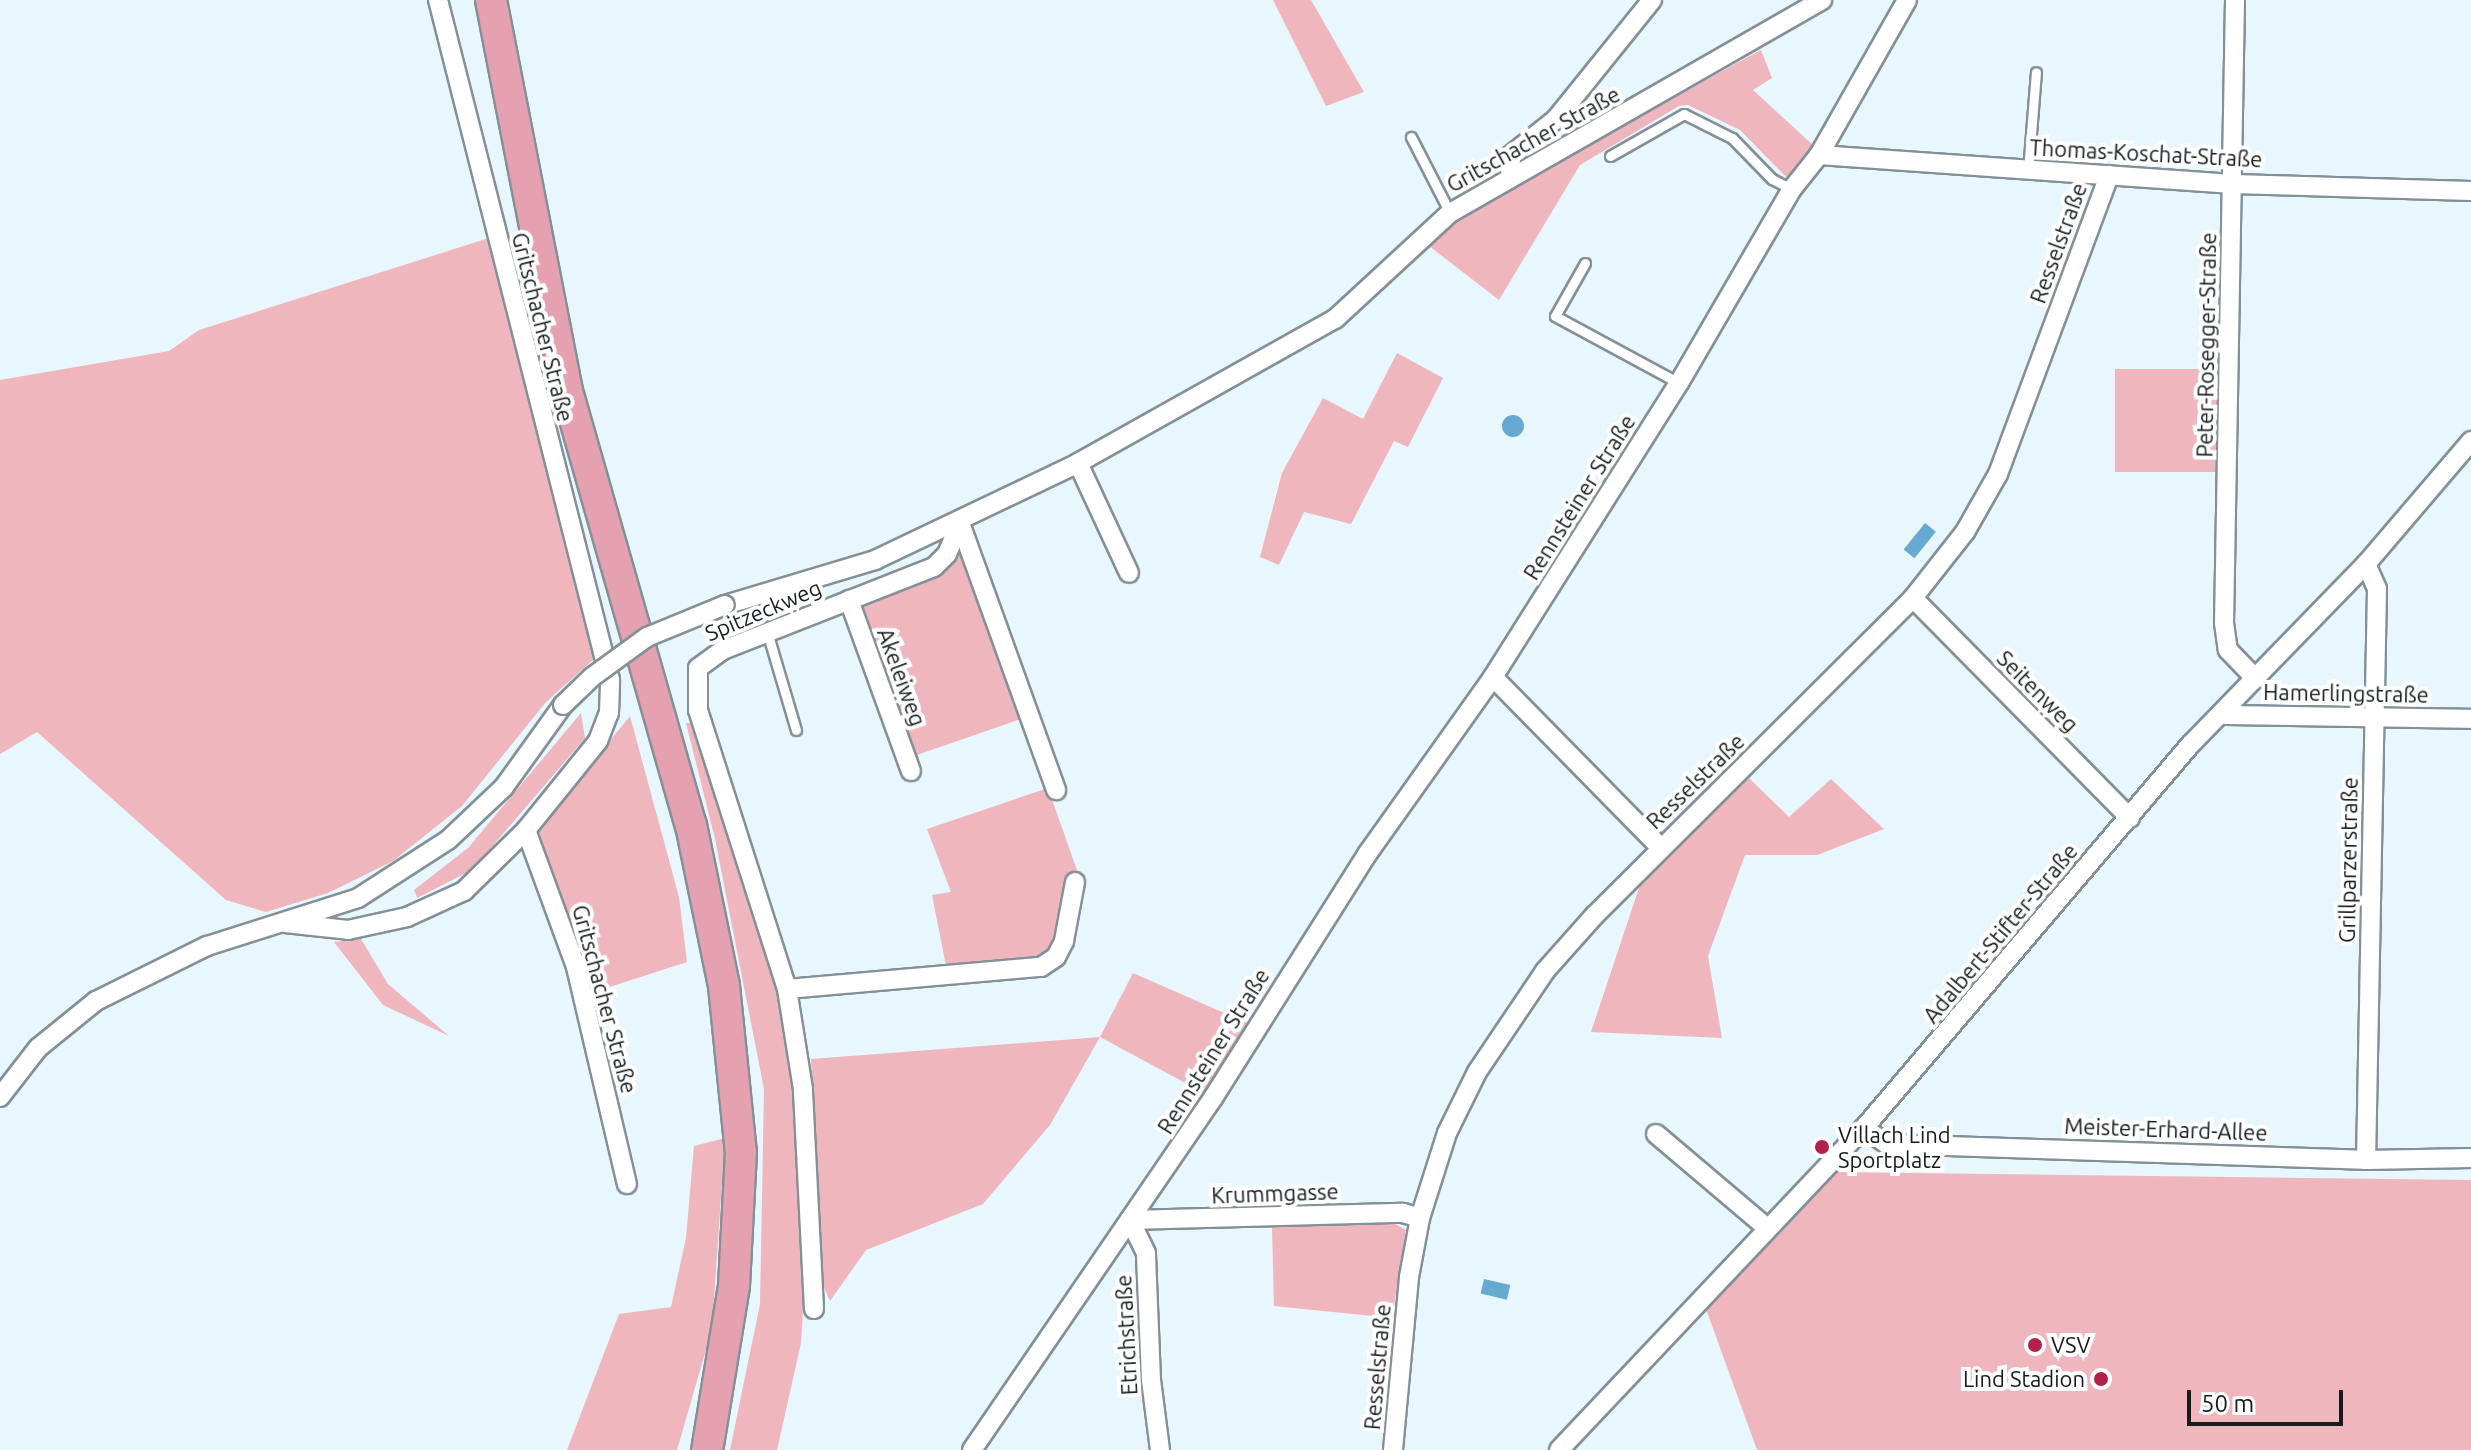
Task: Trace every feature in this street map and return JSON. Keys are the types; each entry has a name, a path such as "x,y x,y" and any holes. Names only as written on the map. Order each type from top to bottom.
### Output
{"main road":[{"path":"491,0 567,391 691,825 724,986 741,1152 734,1286 707,1450"}],"street":[{"name":"Gritschacher Straße","path":"285,923 348,930 433,908 464,891 526,830 598,741 609,713 610,680 438,0"},
{"path":"1510,176 1511,155 1556,119 1652,0"},
{"name":"Gritschacher Straße","path":"0,1097 38,1048 96,1001 207,946 358,898 448,840 504,787 563,705 647,637 725,605 875,560 960,523 1078,463 1335,319 1450,213 1822,0"},
{"name":"Rennsteiner Straße","path":"972,1450 1130,1220 1368,853 1493,677 1679,383 1792,189 1819,155 1907,0"},
{"name":"Peter-Rosegger-Straße","path":"2235,0 2224,623 2228,650 2256,679"},
{"name":"Thomas-Koschat-Straße","path":"1819,155 2233,184 2471,191"},
{"name":"Resselstraße","path":"1393,1450 1409,1277 1420,1218 1447,1133 1506,1024 1545,971 1661,848 1913,598 1965,532 1998,474 2109,175"},
{"name":"Adalbert-Stifter-Straße","path":"1559,1450 1766,1227 1864,1128 2221,715 2366,564 2471,441"},
{"path":"1078,463 1129,573"},
{"path":"960,523 1056,790"},
{"name":"Spitzeckweg","path":"814,1309 803,1089 787,989 694,689 698,668 710,656 934,567 947,554 960,523"},
{"name":"Grillparzerstraße","path":"2366,564 2377,589 2366,1160"},
{"name":"Seitenweg","path":"1913,598 2130,818"},
{"name":"Akeleiweg","path":"849,600 911,771"},
{"path":"1493,677 1661,848"},
{"name":"Hamerlingstraße","path":"2221,715 2471,719"},
{"name":"Gritschacher Straße","path":"526,830 568,940 627,1184"},
{"path":"787,989 1041,967 1056,957 1064,941 1075,882"},
{"name":"Meister-Erhard-Allee","path":"1864,1128 1887,1144 2366,1160 2471,1158"},
{"path":"1656,1134 1766,1227"},
{"name":"Krummgasse","path":"1130,1220 1403,1213 1420,1218"},
{"name":"Etrichstraße","path":"1130,1220 1146,1253 1160,1450"}],"lane":[{"path":"2028,171 2036,72"},
{"path":"1610,156 1684,114 1732,138 1772,179 1792,189"},
{"path":"1411,137 1450,213"},
{"path":"1585,263 1555,316 1679,383"},
{"path":"768,635 796,730"}],"shaded area":[{"path":"1273,0 1311,0 1364,92 1326,106"},
{"path":"1761,50 1772,78 1753,90 1814,146 1789,180 1740,130 1688,105 1679,106 1580,165 1499,300 1429,246 1455,217"},
{"path":"489,238 595,658 546,702 462,806 393,861 328,893 266,912 226,900 37,732 0,754 0,380 169,351 199,330"},
{"path":"1397,353 1443,378 1408,447 1394,441 1351,524 1304,512 1279,565 1260,557 1282,473 1323,398 1363,419"},
{"path":"2115,369 2218,369 2218,472 2115,472"},
{"path":"957,553 964,555 1024,718 914,756 862,607 869,597"},
{"path":"581,713 585,738 472,870 417,898 414,890 468,848"},
{"path":"630,716 679,897 687,962 594,992 537,831"},
{"path":"686,723 695,723 781,992 797,1092 807,1247 801,1343 777,1450 730,1450 760,1304 764,1089 715,839"},
{"path":"1749,778 1789,817 1831,779 1884,829 1817,855 1745,855 1708,956 1722,1038 1591,1032 1640,885"},
{"path":"1048,788 1079,876 1067,877 1066,903 1051,949 1025,961 947,971 932,895 951,892 927,829"},
{"path":"361,939 388,984 449,1036 383,1005 334,942"},
{"path":"1133,973 1247,1023 1204,1093 1100,1037"},
{"path":"1100,1037 1050,1125 983,1204 866,1250 830,1301 822,1283 811,1059"},
{"path":"725,1138 712,1329 677,1450 567,1450 619,1314 671,1307 686,1238 694,1146"},
{"name":"Lind Stadion","path":"1830,1172 2471,1180 2471,1450 1757,1450 1706,1309"},
{"path":"1390,1221 1406,1230 1392,1318 1274,1306 1272,1227"}],"water":[{"path":"1513,415 1521,418 1524,426 1521,434 1513,437 1505,434 1502,426 1505,418"},
{"path":"1925,523 1936,532 1914,558 1904,549"},
{"path":"1484,1279 1510,1285 1507,1300 1481,1294"}],"place":[{"name":"Villach Lind Sportplatz","path":"1822,1147"},
{"name":"VSV","path":"2035,1345"},
{"name":"Lind Stadion","path":"2101,1379"}]}
